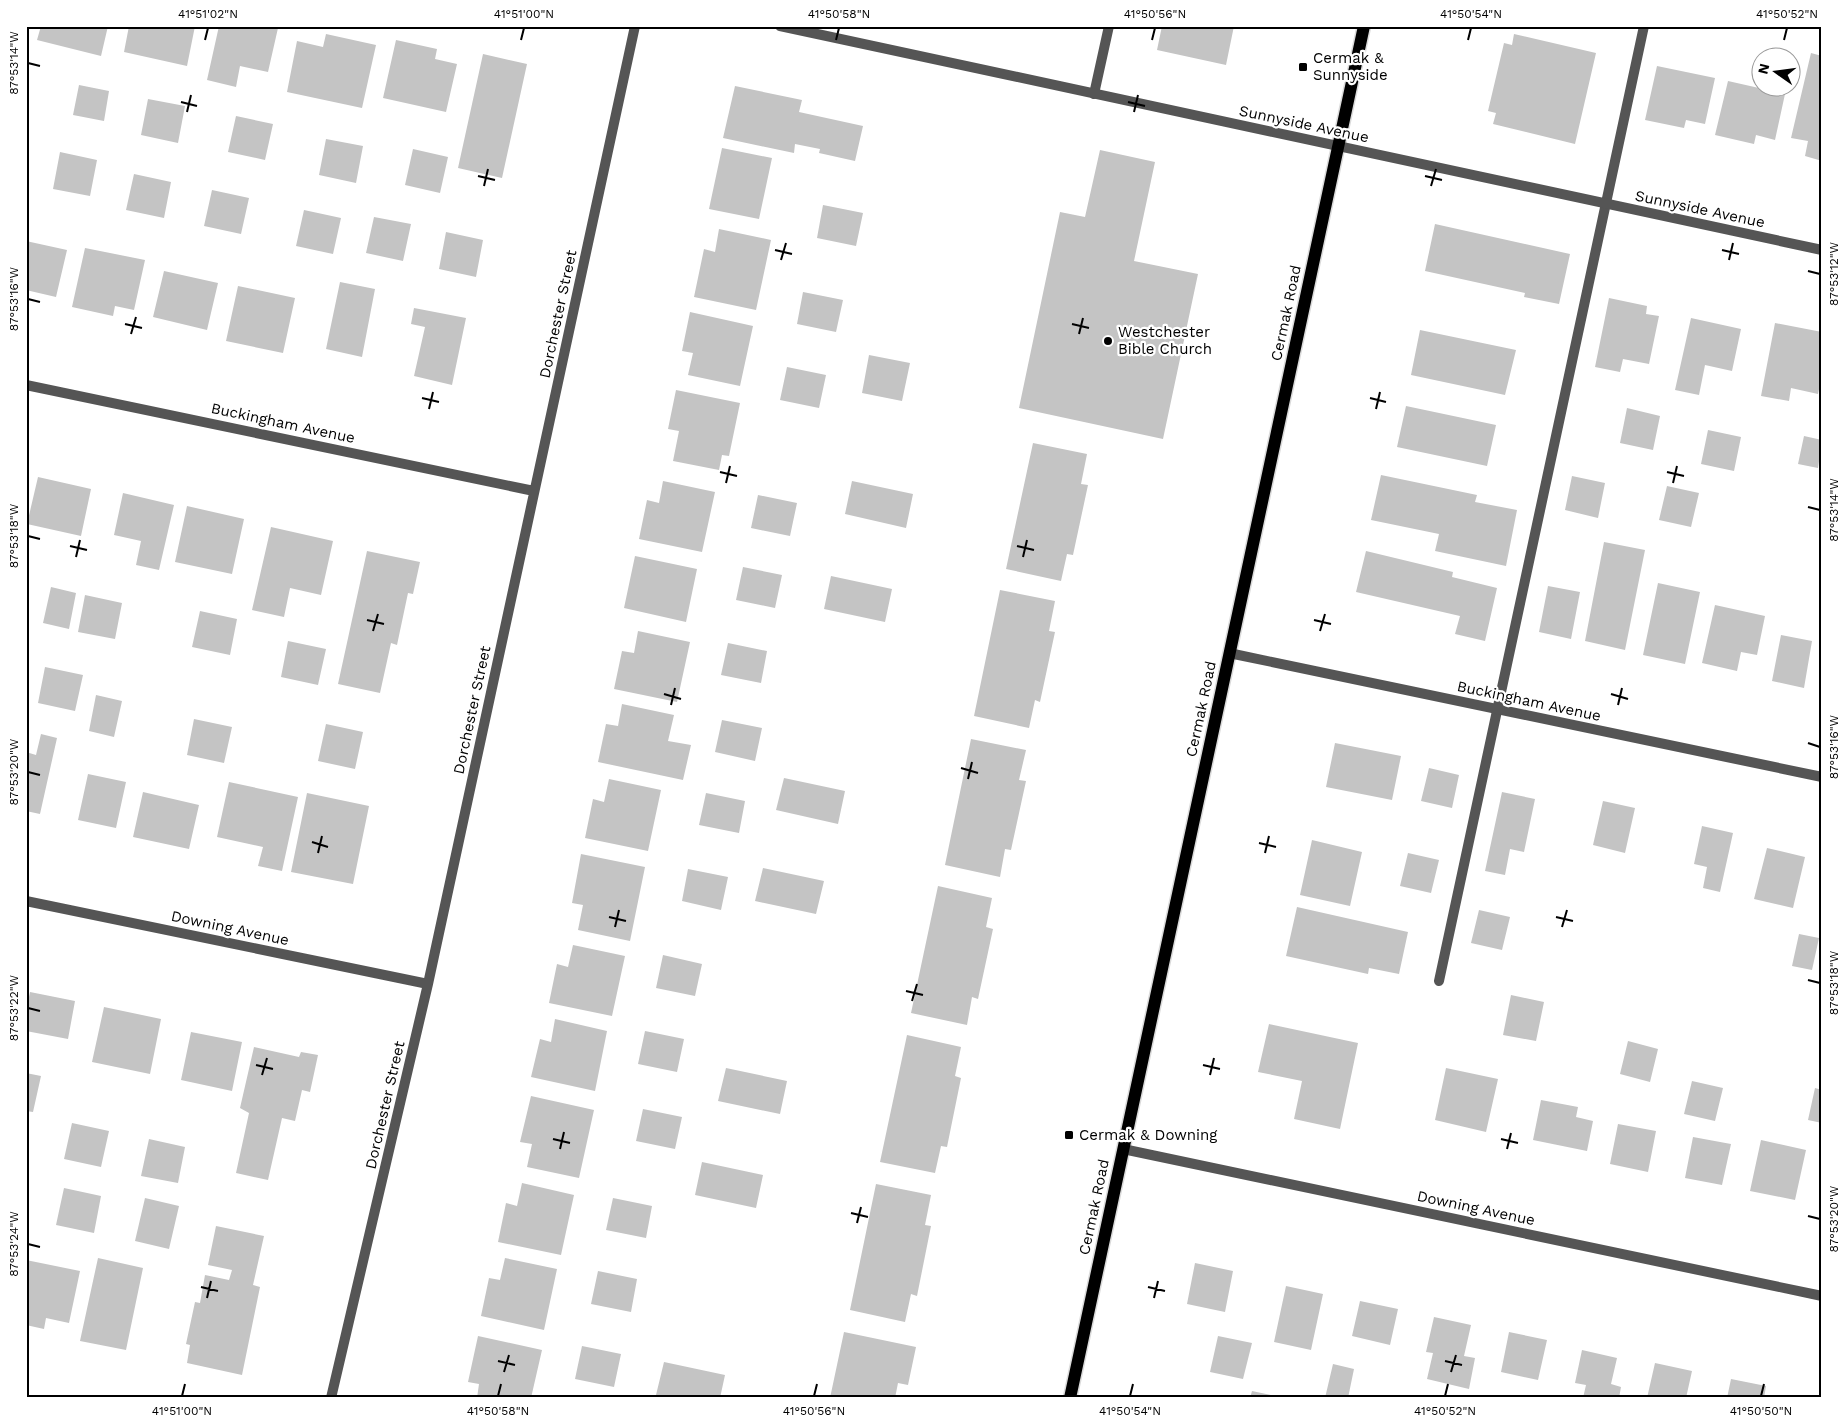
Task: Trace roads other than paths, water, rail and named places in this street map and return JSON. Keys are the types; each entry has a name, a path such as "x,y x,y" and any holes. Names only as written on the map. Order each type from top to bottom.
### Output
{"main road":[{"name":"Cermak Road","path":"1070,1398 1364,26"}],"street":[{"name":"Dorchester Street","path":"332,1398 428,984 635,26"},
{"name":"Sunnyside Avenue","path":"780,26 1822,250"},
{"path":"1094,94 1108,26"},
{"path":"1438,981 1644,26"},
{"name":"Buckingham Avenue","path":"26,385 534,490"},
{"name":"Buckingham Avenue","path":"1229,653 1822,777"},
{"name":"Downing Avenue","path":"26,901 428,984"},
{"name":"Downing Avenue","path":"1123,1149 1822,1296"}],"place":[{"name":"Cermak & Sunnyside","path":"1303,67"},
{"name":"Westchester Bible Church","path":"1108,341"},
{"name":"Cermak & Downing","path":"1069,1135"}]}
